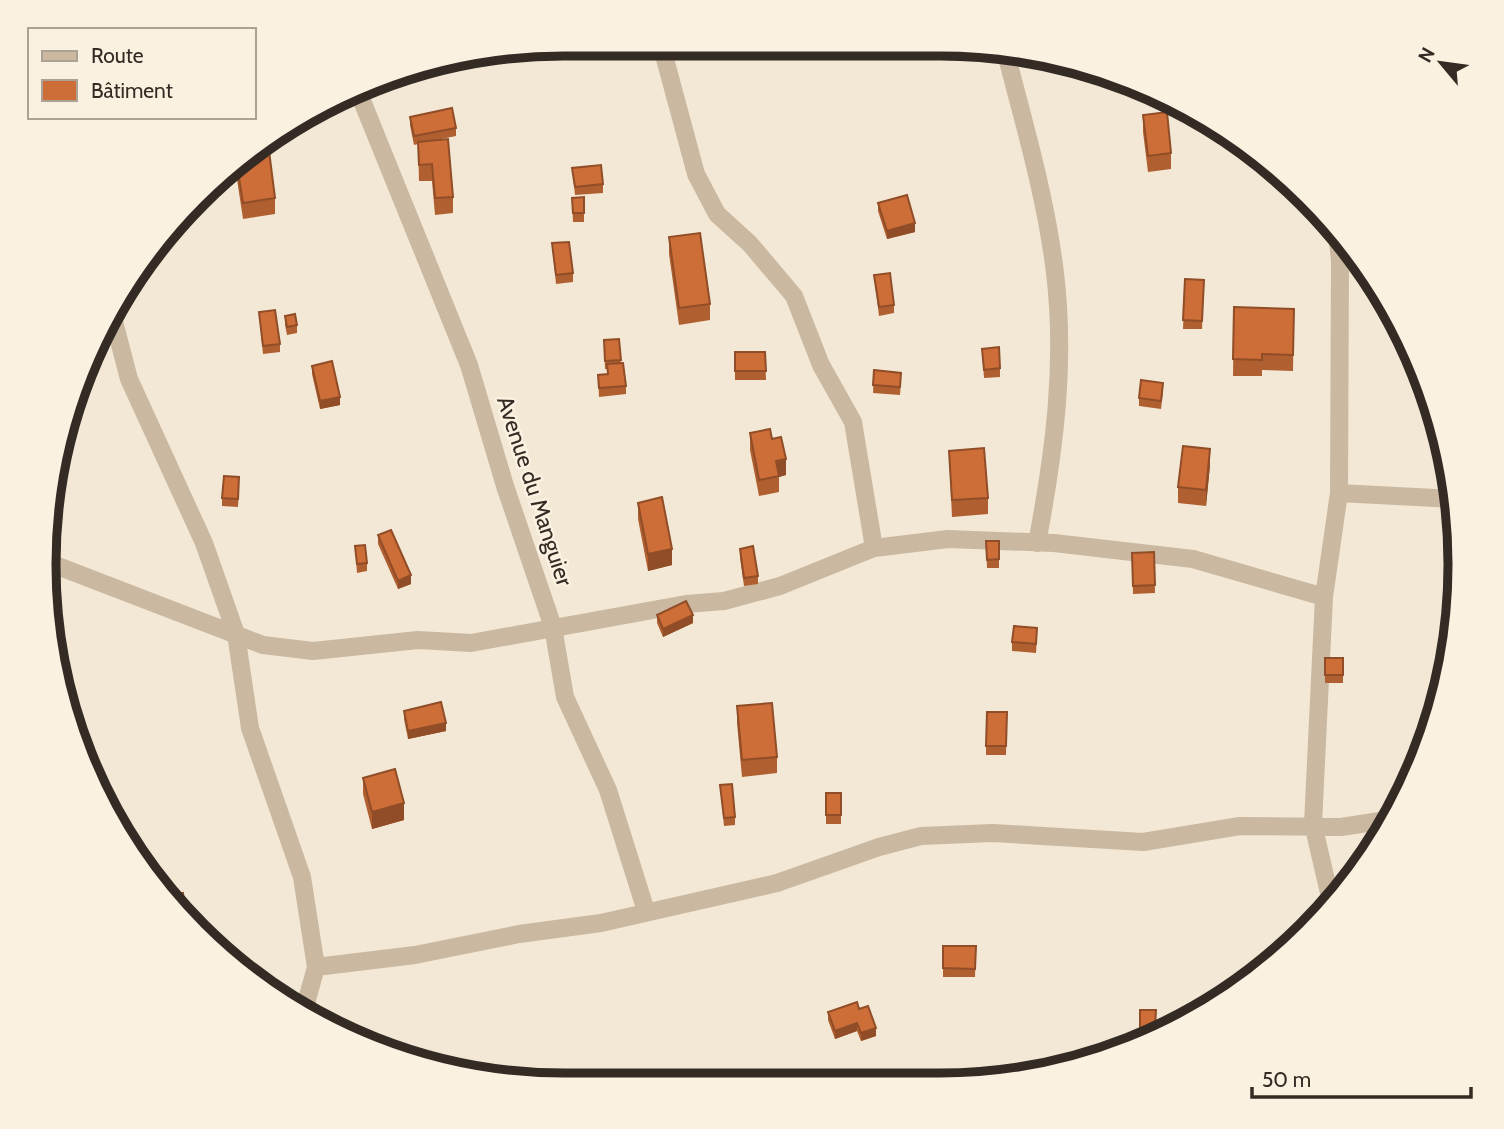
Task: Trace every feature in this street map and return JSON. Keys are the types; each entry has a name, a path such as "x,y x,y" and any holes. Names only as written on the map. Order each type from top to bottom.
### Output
{"street":[{"path":"664,56 696,174 717,214 750,244 793,296 821,365 853,422 874,548"},
{"path":"1008,60 1029,145 1055,273 1060,365 1051,470 1037,542"},
{"name":"Avenue du Manguier","path":"361,99 469,365 505,486 553,627 565,697 608,790 646,911"},
{"path":"1329,892 1313,824 1324,597 1339,493 1339,250"},
{"path":"115,326 129,379 204,543 236,634 250,728 302,877 316,967 306,1003"},
{"path":"1339,493 1444,498"},
{"path":"56,568 263,645 313,651 418,640 471,643 553,627 640,615 686,604 724,601 780,586 874,548 947,539 1037,542 1193,559 1324,597"},
{"path":"316,967 415,955 519,934 601,923 777,883 879,847 921,836 993,833 1143,842 1240,826 1313,824 1341,827 1379,821"}],"building":[{"path":"452,108 456,128 414,136 410,117"},
{"path":"1167,112 1171,153 1148,156 1143,115"},
{"path":"448,139 453,197 435,198 432,164 419,165 418,142"},
{"path":"269,151 275,198 243,203 238,174"},
{"path":"601,165 603,184 575,187 572,168"},
{"path":"907,195 915,223 887,231 878,203"},
{"path":"584,197 584,213 573,213 572,198"},
{"path":"700,233 710,304 679,308 669,237"},
{"path":"569,242 573,273 556,275 552,243"},
{"path":"890,273 894,305 879,307 874,275"},
{"path":"1185,279 1204,280 1202,321 1183,320"},
{"path":"1234,307 1294,309 1293,355 1262,354 1262,360 1233,359"},
{"path":"275,310 280,344 263,346 259,312"},
{"path":"295,314 297,325 287,327 285,316"},
{"path":"619,339 621,360 605,361 604,340"},
{"path":"999,347 1000,368 984,370 982,349"},
{"path":"735,352 765,352 766,371 735,371"},
{"path":"332,361 340,397 320,401 312,366"},
{"path":"623,363 626,386 599,388 598,375 608,374 607,364"},
{"path":"874,370 901,373 900,387 873,385"},
{"path":"1141,380 1163,383 1161,401 1139,398"},
{"path":"770,429 772,439 781,437 786,459 776,461 779,476 759,480 750,433"},
{"path":"1183,446 1210,449 1206,490 1178,487"},
{"path":"984,448 988,498 952,500 949,451"},
{"path":"224,476 239,477 238,499 222,498"},
{"path":"662,497 672,549 648,554 638,503"},
{"path":"391,530 411,575 398,581 378,535"},
{"path":"986,541 999,541 999,559 987,560"},
{"path":"365,545 367,563 357,564 355,546"},
{"path":"753,546 758,576 744,578 740,549"},
{"path":"1154,552 1155,585 1133,586 1132,553"},
{"path":"686,601 693,615 663,629 657,615"},
{"path":"1014,626 1037,628 1036,644 1012,642"},
{"path":"1325,658 1343,658 1343,675 1325,675"},
{"path":"441,702 446,723 408,731 404,711"},
{"path":"772,703 777,757 742,760 737,706"},
{"path":"987,712 1007,712 1006,746 986,746"},
{"path":"395,769 404,803 372,812 363,778"},
{"path":"732,784 735,817 724,818 720,785"},
{"path":"826,793 841,793 841,815 826,815"},
{"path":"943,946 976,946 975,969 943,968"},
{"path":"857,1002 859,1009 868,1006 876,1028 861,1033 857,1023 835,1031 828,1012"},
{"path":"1140,1010 1156,1010 1155,1025 1140,1029"}]}
